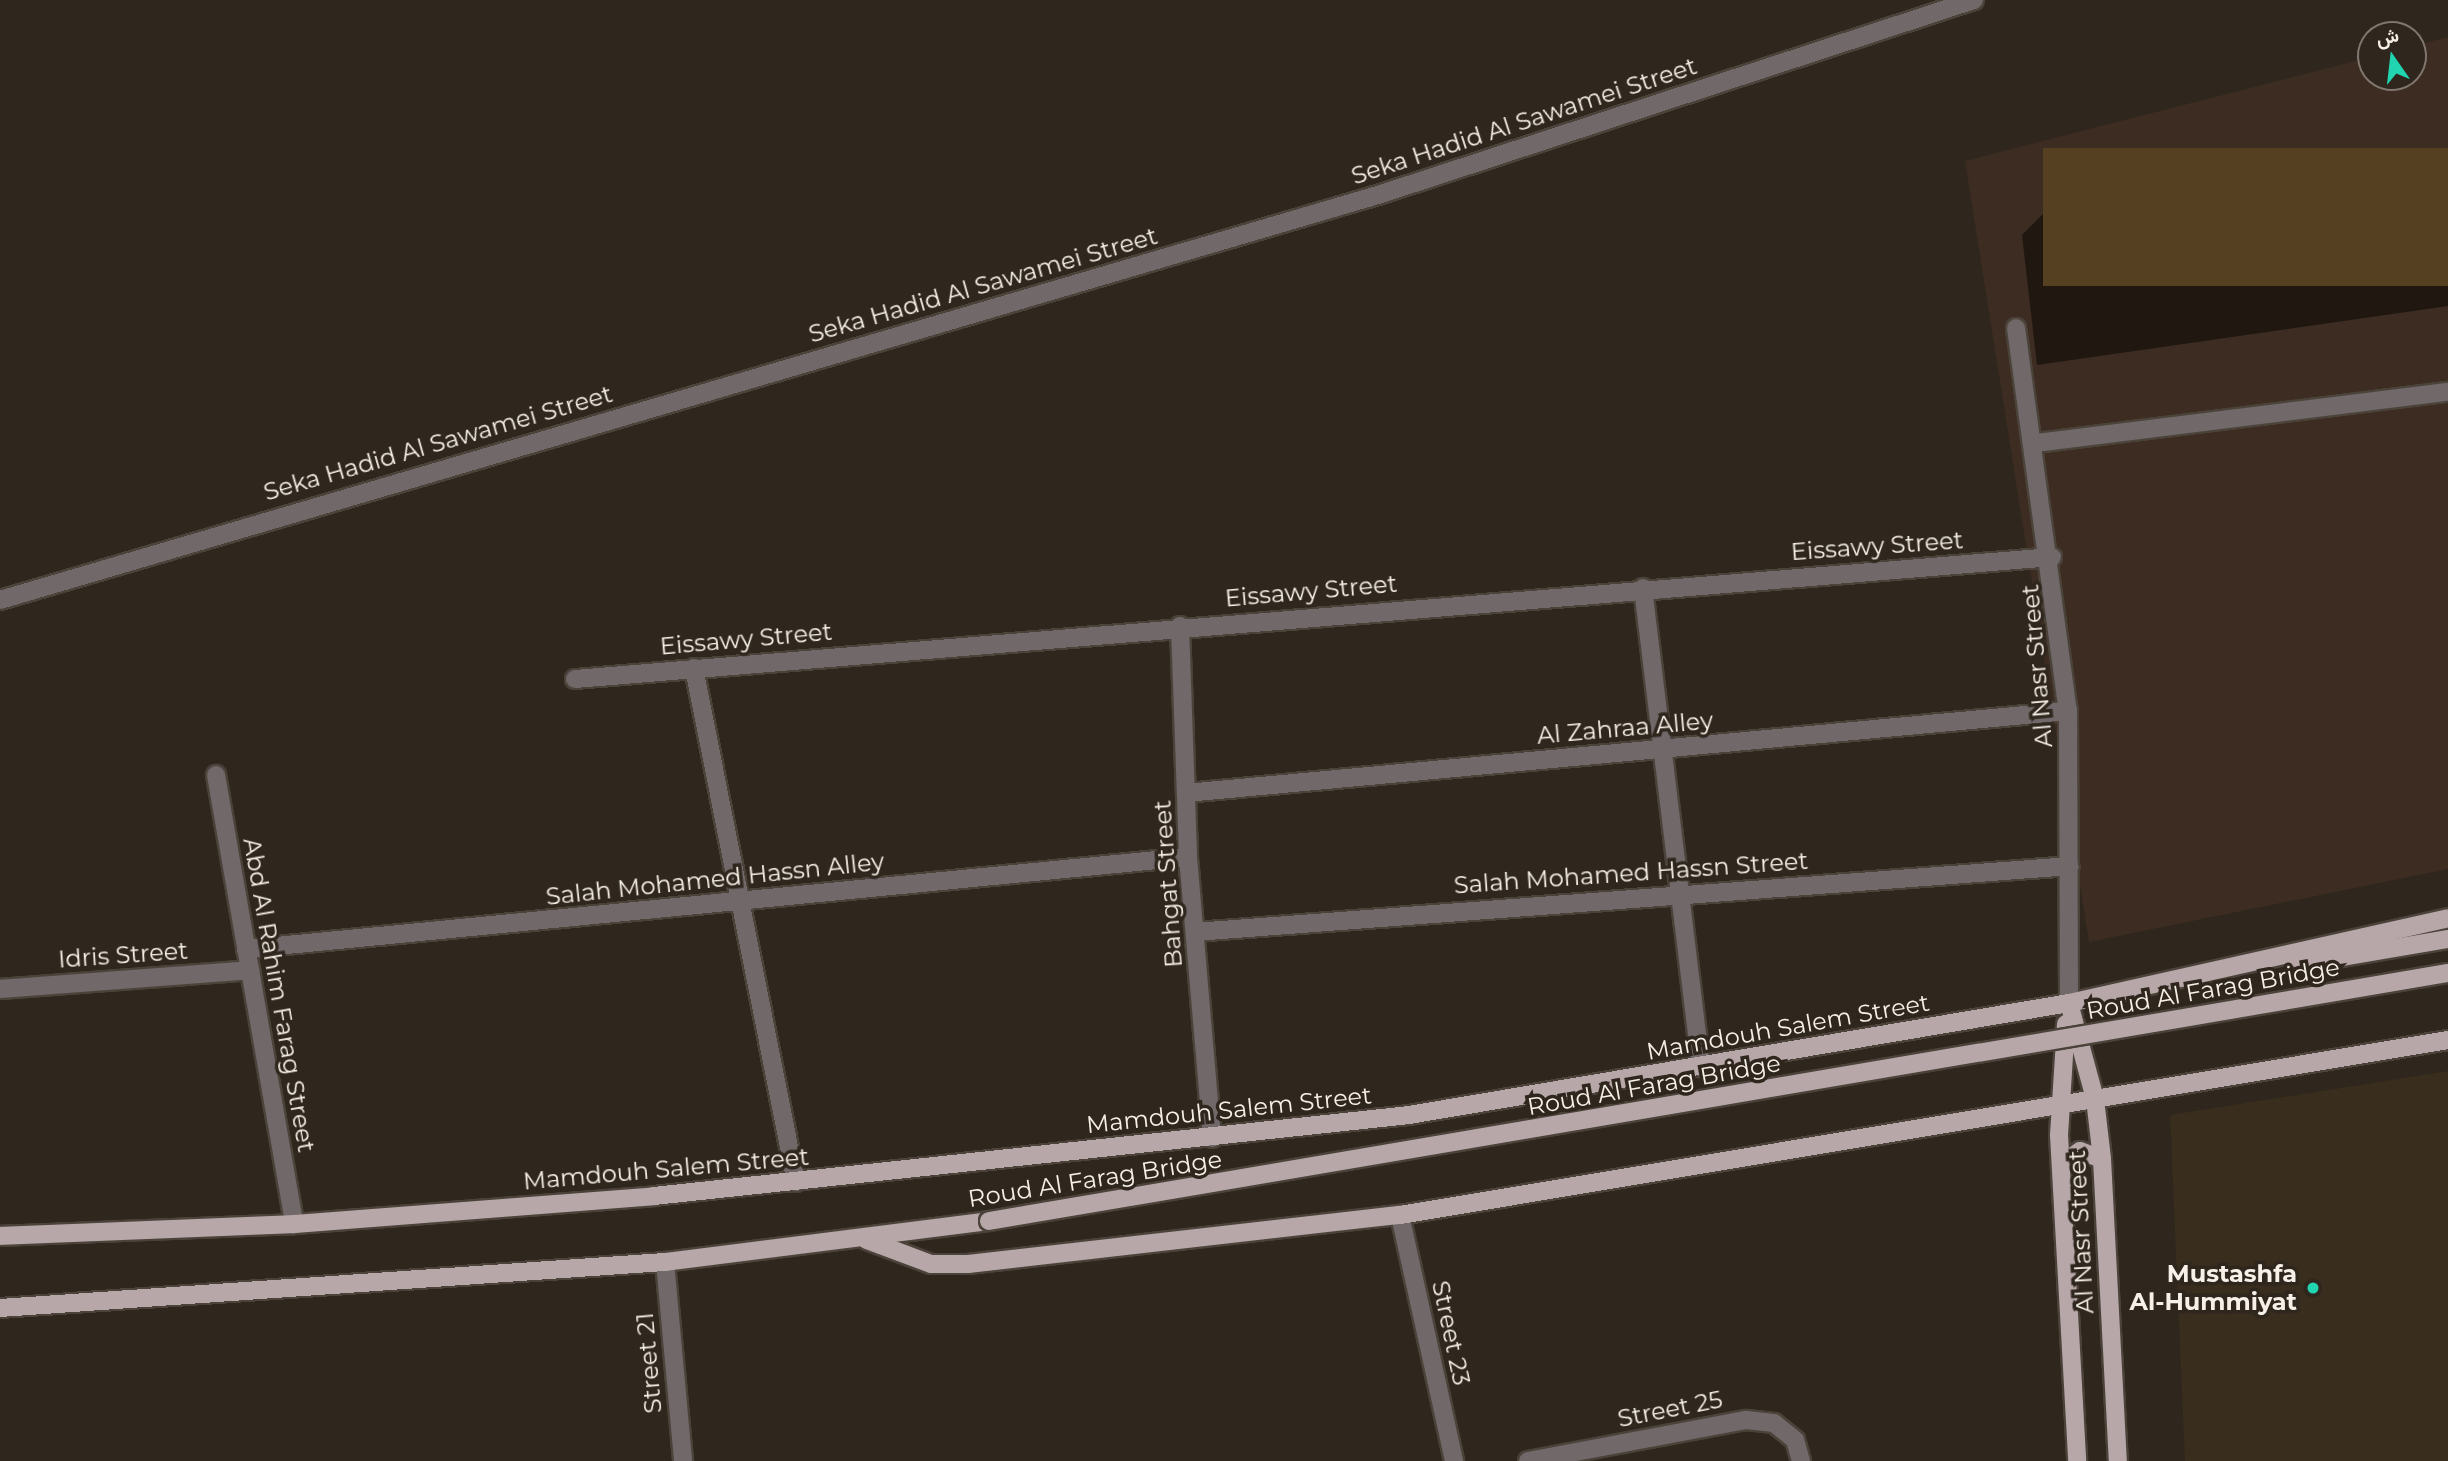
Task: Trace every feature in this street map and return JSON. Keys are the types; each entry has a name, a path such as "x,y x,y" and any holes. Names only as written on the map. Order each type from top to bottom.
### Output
{"main road":[{"name":"Mamdouh Salem Street","path":"0,1236 294,1224 796,1182 1212,1138 1701,1068 2069,1003 2448,918"},
{"name":"Roud Al Farag Bridge","path":"2273,957 2325,960 2448,939"},
{"name":"Roud Al Farag Bridge","path":"867,1240 989,1222 2448,973"},
{"name":"Al Nasr Street","path":"2069,1003 2095,1099 2102,1159 2118,1461"},
{"name":"Al Nasr Street","path":"2069,1003 2059,1105 2077,1461"},
{"path":"0,1308 665,1262 867,1240 931,1265 968,1264 1400,1215 2448,1040"},
{"path":"2061,1164 2080,1151 2102,1159"}],"street":[{"name":"Seka Hadid Al Sawamei Street","path":"0,600 1381,194 1974,0"},
{"name":"Al Nasr Street","path":"2016,328 2052,557 2068,712 2069,1003"},
{"path":"2036,443 2448,392"},
{"name":"Eissawy Street","path":"575,679 1180,626 2052,557"},
{"path":"1643,588 1701,1068"},
{"name":"Bahgat Street","path":"1180,626 1188,857 1212,1138"},
{"path":"694,668 738,901 796,1182"},
{"name":"Al Zahraa Alley","path":"1186,793 2068,712"},
{"name":"Abd Al Rahim Farag Street","path":"216,775 294,1224"},
{"name":"Salah Mohamed Hassn Alley","path":"246,949 1188,857"},
{"name":"Salah Mohamed Hassn Street","path":"1195,932 1679,893 2070,866"},
{"name":"Idris Street","path":"0,989 250,970"},
{"name":"Street 23","path":"1400,1215 1454,1461"},
{"name":"Street 21","path":"665,1262 683,1461"},
{"name":"Street 25","path":"1528,1461 1746,1420 1774,1423 1795,1440 1801,1461"}],"shaded area":[{"path":"2448,37 2448,869 2089,942 1965,161 2357,61 2357,91 2427,91 2427,42"},
{"name":"Mustashfa Al-Hummiyat","path":"2448,1071 2448,1461 2185,1461 2170,1115"}],"building":[{"path":"2043,148 2448,148 2448,286 2043,286"}],"place":[{"name":"Mustashfa Al-Hummiyat","path":"2313,1288"}]}
